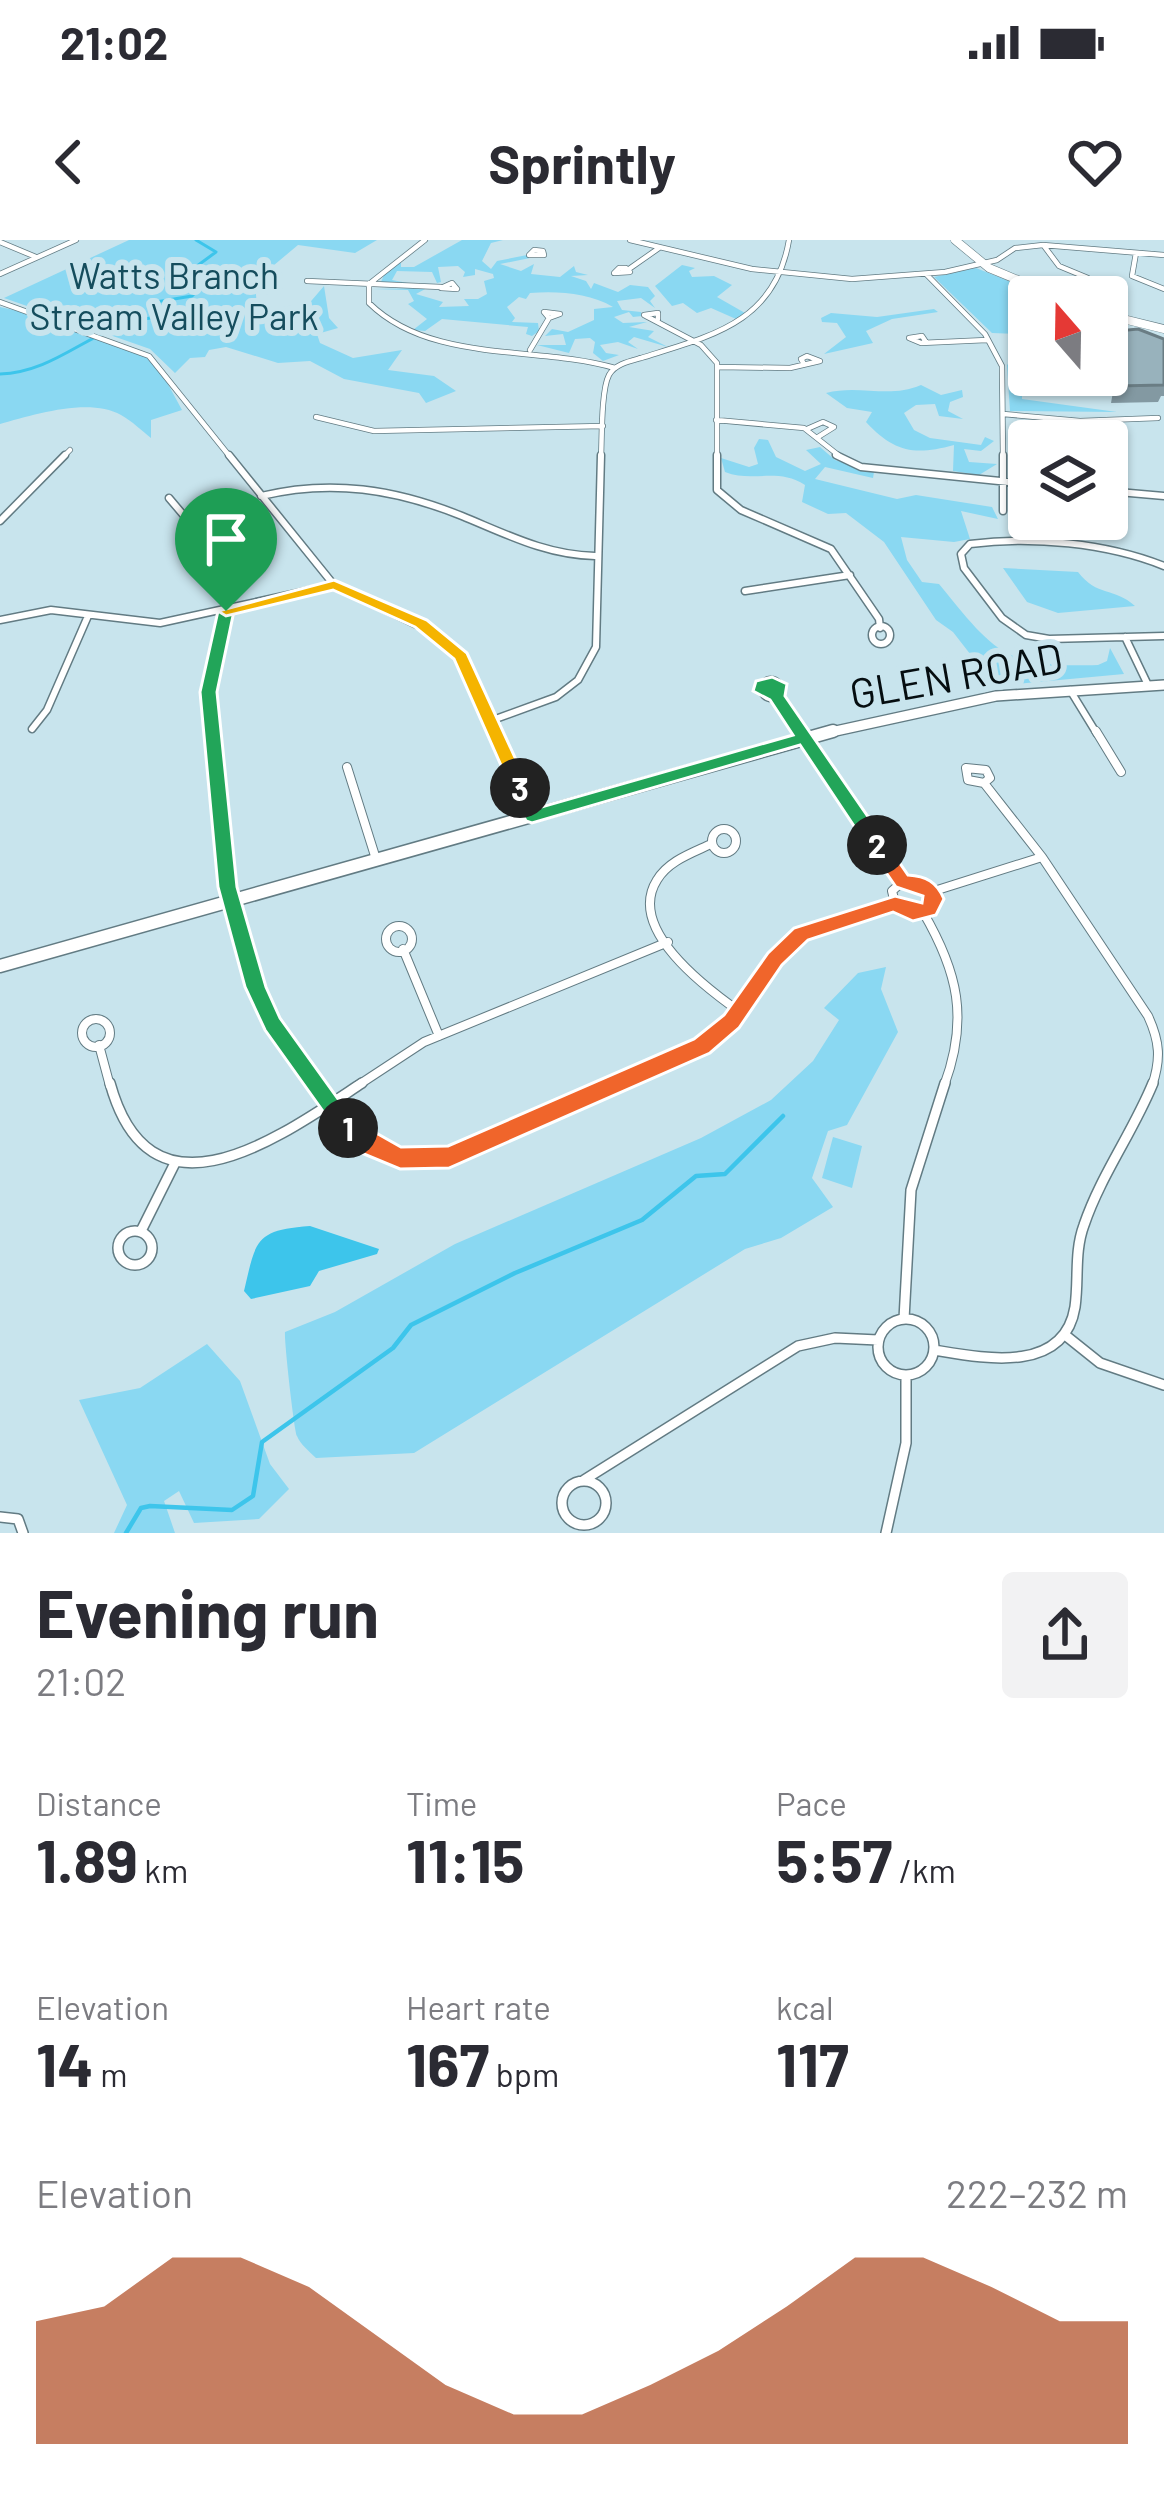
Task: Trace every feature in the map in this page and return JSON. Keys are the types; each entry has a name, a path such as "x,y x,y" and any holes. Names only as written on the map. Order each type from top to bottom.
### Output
{"main road":[{"path":"956,240 982,264 1010,276"},
{"path":"1128,320 1164,328"},
{"name":"GLEN ROAD","path":"0,966 927,707 1069,688 1164,685"}],"street":[{"path":"0,274 76,240"},
{"path":"370,284 395,259 425,240"},
{"path":"533,240 534,250"},
{"path":"630,240 786,274 852,279 927,275 1043,244 1164,255"},
{"path":"490,721 556,697 590,664 597,631 596,556 607,380 615,368 751,313 774,293 786,274 789,240"},
{"path":"0,242 37,258"},
{"path":"1043,244 1059,266 1083,276"},
{"path":"628,269 660,247"},
{"path":"1136,253 1130,274 1164,289"},
{"path":"927,275 988,339 1002,366 1003,512"},
{"path":"307,281 441,287"},
{"path":"370,284 373,309 395,326 424,336 590,359 615,368"},
{"path":"0,302 116,342 156,362 334,585 442,637 461,657 532,816"},
{"path":"530,350 549,318"},
{"path":"658,319 712,353 718,367 714,482 725,501 823,543 850,575 880,628"},
{"path":"926,342 988,339"},
{"path":"718,367 804,364"},
{"path":"1004,414 1080,421 1158,418"},
{"path":"316,417 374,431 603,426"},
{"path":"716,420 807,429 836,455 861,467 1008,482"},
{"path":"807,429 823,422 834,427 818,436"},
{"path":"0,521 70,450"},
{"path":"261,496 310,484 358,485 442,507 543,552 596,556"},
{"path":"1128,492 1164,496"},
{"path":"170,498 172,507 224,563 230,582 208,692 232,900 256,987 272,1024 328,1103 351,1131 383,1152 400,1158 449,1157 689,1053 721,1032 740,1012 775,959 801,934 895,903"},
{"path":"1164,566 1130,554 998,542 970,544 961,554 964,568 1018,632 1049,639 1164,636"},
{"path":"745,591 850,575"},
{"path":"0,620 51,610 160,623 334,585"},
{"path":"32,729 47,710 88,616"},
{"path":"1124,637 1148,685"},
{"path":"1069,688 1121,772"},
{"path":"776,696 902,882"},
{"path":"347,767 376,860"},
{"path":"934,1350 1011,1360 1047,1348 1065,1334 1075,1303 1080,1235 1156,1078 1161,1047 1148,1016 1042,857 984,783"},
{"path":"711,844 667,862 651,883 650,910 700,985 740,1012"},
{"path":"931,892 1042,857"},
{"path":"902,882 919,883 931,892 933,905 923,912 908,912 895,903 892,891 902,882"},
{"path":"904,1318 914,1176 956,1060 963,1010 950,955 923,912"},
{"path":"99,1045 125,1128 149,1151 175,1163 213,1163 258,1149 402,1054 439,1036 668,942"},
{"path":"403,950 439,1036"},
{"path":"141,1231 175,1163"},
{"path":"904,1318 921,1326 934,1350 930,1366 906,1375 889,1366 878,1340 886,1324 904,1318"},
{"path":"1065,1334 1100,1363 1164,1385"},
{"path":"584,1480 602,1489 605,1503 602,1517 584,1527 567,1517 563,1503 567,1489 798,1346 835,1338 878,1340"},
{"path":"886,1533 906,1443 906,1375"},
{"path":"0,1517 18,1519 22,1533"}],"green space":[{"name":"Watts Branch Stream Valley Park","path":"129,240 377,240 355,253 298,245 255,281 258,322 294,321 324,286 329,318 338,328 317,334 320,343 353,358 402,350 388,370 434,376 456,391 426,403 419,393 344,379 310,361 278,363 226,347 190,358 175,373 150,349 4,298"},
{"path":"462,240 503,240 491,243 482,261 491,269 497,261 527,255 530,258 500,264 521,271 534,264 531,274 560,277 574,266 576,272 588,275 571,276 586,281 591,289 594,283 618,292 630,285 648,287 655,296 650,301 655,308 641,298 617,301 622,310 641,312 642,316 633,317 629,312 614,317 623,323 647,322 629,327 654,331 648,337 668,347 634,337 628,342 638,349 618,342 600,345 606,353 619,355 603,361 593,353 595,342 590,338 575,339 569,353 537,345 566,345 563,334 545,336 552,329 568,332 594,320 594,309 613,307 563,293 530,293 507,307 515,318 512,322 538,323 539,331 532,336 526,334 528,327 442,319 425,331 413,330 427,319 408,304 414,301 408,290 373,289 427,288 416,294 443,302 439,307 469,306 464,299 487,294 484,281 494,278 493,274 475,269 475,275 463,277 465,272 458,266 438,267 441,282 437,283 432,272 397,271 392,280 418,285 381,282 387,268 401,262 401,267 414,267"},
{"path":"682,265 695,268 689,271 692,277 714,276 732,285 717,297 745,313 736,319 711,308 697,313 683,303 672,306 655,286"},
{"path":"976,268 1008,281 1008,334 992,333 934,277"},
{"name":"Watts Branch Stream Valley Park","path":"0,307 41,316 141,352 156,362 182,410 151,420 151,438 121,415 93,408 61,409 0,424"},
{"path":"938,312 892,319 866,331 873,343 824,354 846,337 837,323 822,322 831,313 877,317"},
{"path":"921,385 941,395 962,390 963,397 950,402 948,411 963,419 939,416 935,404 916,405 904,413 914,430 930,438 981,445 985,437 994,441 981,451 964,449 969,462 997,464 979,475 953,471 954,445 916,450 896,445 866,422 872,412 847,408 826,393 897,391"},
{"path":"1009,396 1022,396 1117,412 1010,411"},
{"path":"759,439 768,440 776,457 805,471 821,464 806,450 820,447 835,460 874,472 873,478 825,467 815,479 897,499 916,495 992,507 998,519 961,511 970,539 901,537 907,560 922,582 939,584 975,627 1005,652 1042,663 1098,665 1107,661 1110,648 1124,674 995,686 953,632 936,620 884,542 846,513 828,514 802,502 805,485 795,480 725,472 721,458 749,467 758,464 754,448"},
{"path":"1003,568 1078,572 1092,585 1135,606 1058,613 1027,602"},
{"path":"886,967 881,989 898,1032 847,1125 828,1131 812,1178 833,1207 781,1238 745,1249 414,1453 316,1458 303,1445 296,1430 285,1332 335,1312 455,1244 701,1138 771,1100 813,1061 839,1020 824,1008 858,973"},
{"path":"833,1137 862,1146 852,1188 822,1178"},
{"path":"207,1344 240,1381 270,1464 289,1489 259,1519 194,1523 179,1491 164,1501 175,1533 114,1533 127,1505 79,1400 140,1388"}],"shaded area":[{"path":"310,1226 379,1249 377,1254 319,1271 310,1286 251,1299 244,1291 260,1241 278,1231"}],"building":[{"path":"1128,330 1164,339 1164,385 1128,386"}],"waterway":[{"path":"0,374 40,365 112,329 151,318 150,303 192,296 195,293 182,277 216,252 196,240"},
{"path":"126,1533 141,1508 150,1506 232,1510 253,1496 262,1442 393,1348 411,1325 515,1273 642,1220 696,1176 725,1174 783,1116"}],"route":[{"path":"226,611 208,692 227,887 246,955 272,1024 290,1052 351,1131 383,1152 426,1160 472,1150 676,1059 732,1022 775,959 801,934 895,903 913,913 933,905 926,886 902,882 776,696 782,689 775,683 764,683 761,691 776,696 804,738 532,816 470,673 442,637 334,585 226,611"}]}
